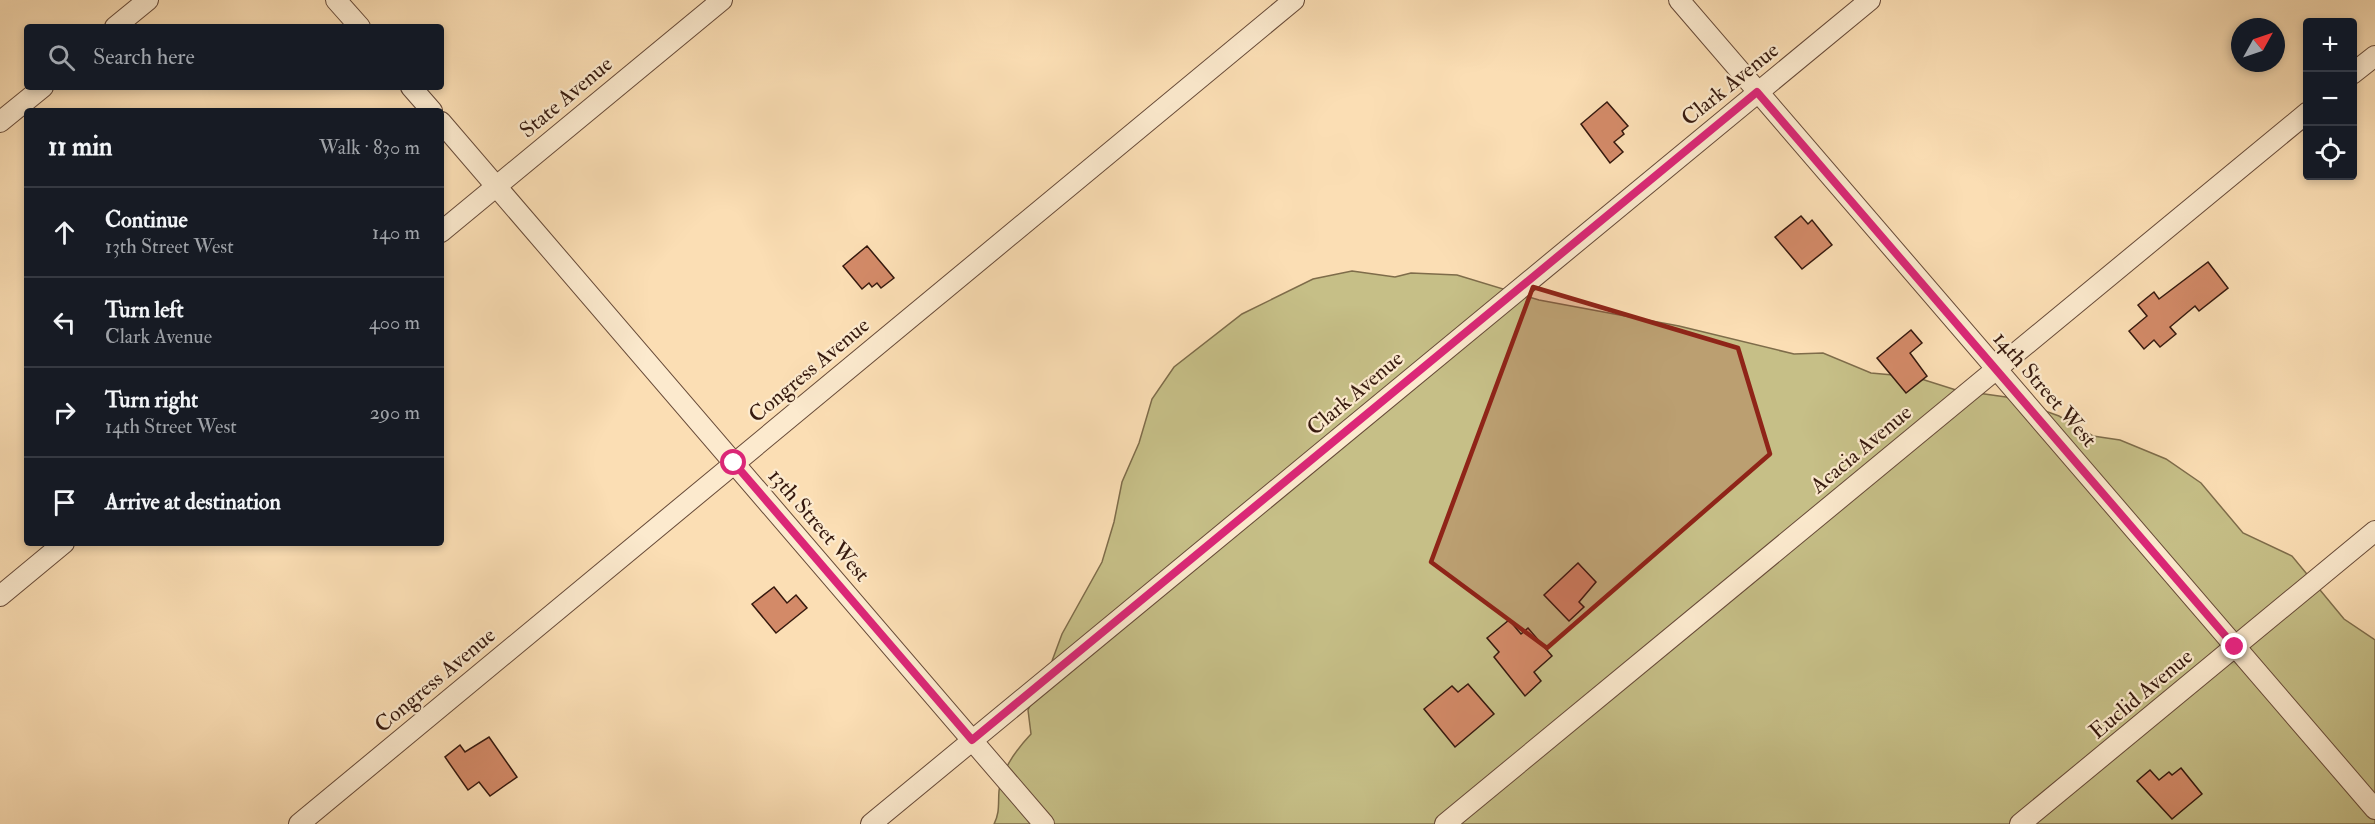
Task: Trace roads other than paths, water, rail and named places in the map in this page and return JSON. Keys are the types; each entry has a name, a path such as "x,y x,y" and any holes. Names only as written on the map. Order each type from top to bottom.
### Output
{"street":[{"path":"119,24 148,0"},
{"path":"336,0 357,24"},
{"name":"State Avenue","path":"444,229 722,0"},
{"name":"Congress Avenue","path":"299,824 1294,0"},
{"name":"14th Street West","path":"1679,0 2375,809"},
{"name":"Clark Avenue","path":"871,824 1870,0"},
{"path":"2355,72 2375,56"},
{"path":"0,122 39,90"},
{"path":"414,90 429,108"},
{"name":"Acacia Avenue","path":"1445,824 2303,115"},
{"name":"13th Street West","path":"444,125 1044,824"},
{"name":"Euclid Avenue","path":"2020,824 2375,531"},
{"path":"0,596 60,546"}]}
